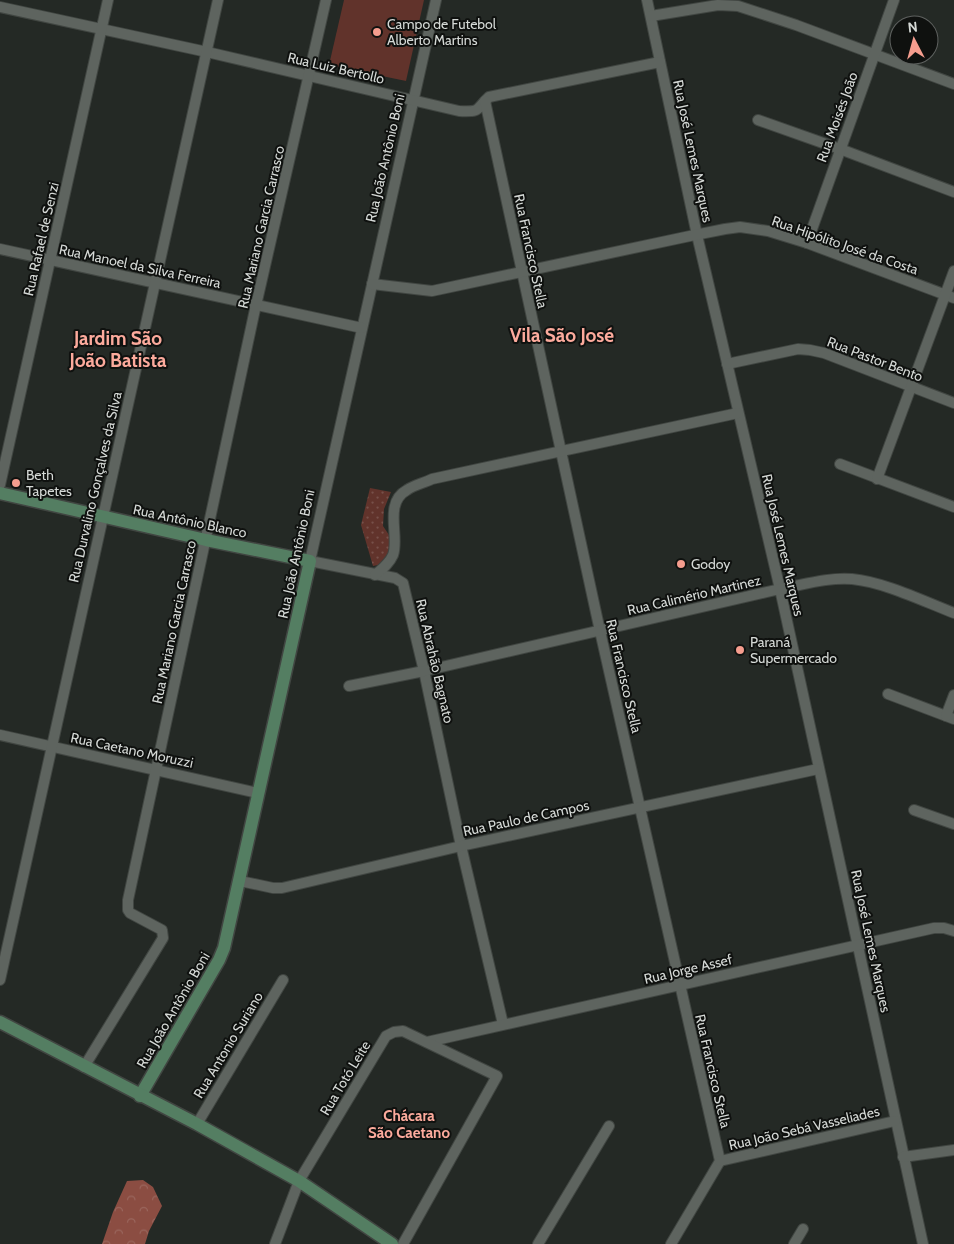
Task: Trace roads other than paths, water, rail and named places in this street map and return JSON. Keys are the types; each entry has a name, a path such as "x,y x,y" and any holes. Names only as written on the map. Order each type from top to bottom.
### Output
{"street":[{"name":"Rua Rafael de Senzi","path":"0,485 108,0"},
{"name":"Rua Durvalino Gonçalves da Silva","path":"0,980 218,0"},
{"name":"Rua Mariano Garcia Carrasco","path":"84,1067 163,938 162,930 130,913 128,906 256,305 326,0"},
{"name":"Rua João Antônio Boni","path":"140,1096 219,960 224,948 436,0"},
{"name":"Rua José Lemes Marques","path":"647,0 697,235 780,590 923,1244"},
{"name":"Rua Moisés João","path":"807,243 894,0"},
{"path":"651,16 718,5 738,6 796,25 954,84"},
{"name":"Rua Luiz Bertollo","path":"0,7 459,110 473,111 481,108 490,97 660,62"},
{"name":"Rua Francisco Stella","path":"485,101 600,631 720,1161"},
{"path":"758,120 954,192"},
{"name":"Rua Hipólito José da Costa","path":"372,284 432,291 725,228 740,227 768,230 950,297"},
{"name":"Rua Manoel da Silva Ferreira","path":"0,249 362,328"},
{"path":"876,479 911,386 950,297 954,271"},
{"name":"Rua Pastor Bento","path":"727,364 798,350 810,350 830,355 954,403"},
{"path":"375,575 388,565 394,553 394,512 399,497 406,490 432,480 738,413"},
{"path":"840,464 954,507"},
{"name":"Rua Antônio Blanco","path":"0,493 206,540 375,575"},
{"name":"Rua Abrahão Bagnato","path":"375,575 395,578 403,583 424,671 461,846 503,1024"},
{"name":"Rua Calimério Martinez","path":"349,686 831,580 872,582 954,613"},
{"path":"888,694 950,717 954,695"},
{"name":"Rua Caetano Moruzzi","path":"0,735 258,792"},
{"name":"Rua Paulo de Campos","path":"240,881 282,888 461,846 818,769"},
{"path":"914,810 954,824"},
{"name":"Rua Jorge Assef","path":"427,1042 934,928 954,931"},
{"name":"Rua Antonio Suriano","path":"198,1124 283,980"},
{"path":"0,1022 140,1096 198,1124 299,1181 392,1244"},
{"name":"Rua Totó Leite","path":"275,1244 299,1181 386,1036 394,1032 403,1031 497,1076 403,1244"},
{"name":"Rua João Sebá Vasseliades","path":"720,1161 895,1121"},
{"path":"538,1244 609,1126"},
{"path":"903,1157 954,1150"},
{"path":"671,1244 720,1161"},
{"path":"794,1244 803,1229"}],"place":[{"name":"Campo de Futebol Alberto Martins","path":"377,32"},
{"name":"Beth Tapetes","path":"16,483"},
{"name":"Godoy","path":"681,564"},
{"name":"Paraná Supermercado","path":"740,650"}],"district":[{"name":"Vila São José","path":"562,335"},
{"name":"Jardim São João Batista","path":"118,349"},
{"name":"Chácara São Caetano","path":"409,1124"}]}
